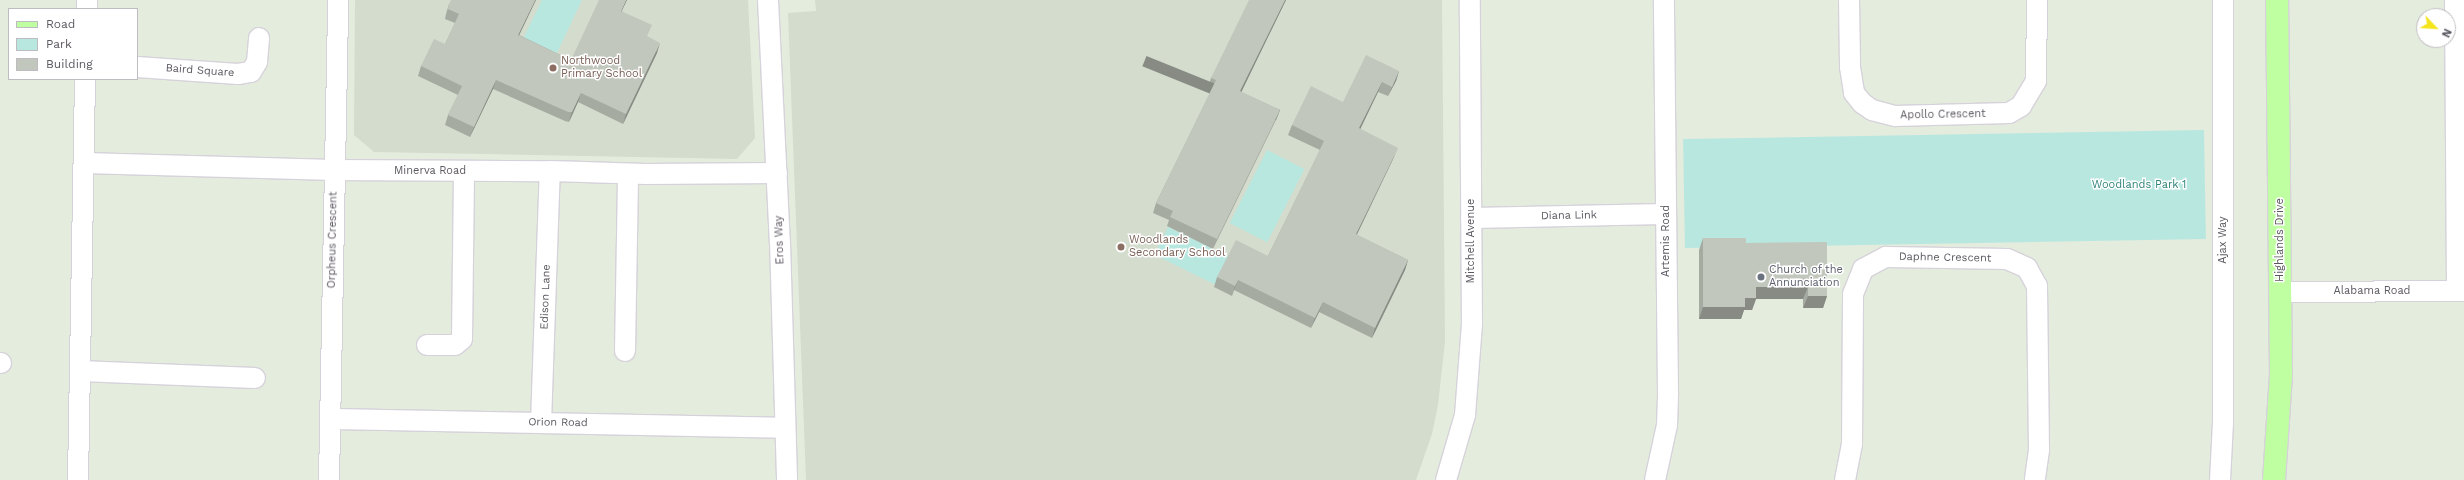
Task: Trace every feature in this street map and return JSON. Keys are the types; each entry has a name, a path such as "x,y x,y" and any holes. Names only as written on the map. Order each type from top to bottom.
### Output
{"main road":[{"name":"Highlands Drive","path":"2274,480 2281,375 2277,0"}],"street":[{"name":"Orpheus Crescent","path":"329,480 338,0"},
{"name":"Eros Way","path":"768,0 777,173 787,480"},
{"name":"Mitchell Avenue","path":"1446,480 1465,415 1472,324 1470,0"},
{"name":"Artemis Road","path":"1655,480 1667,425 1664,0"},
{"name":"Apollo Crescent","path":"1849,0 1850,67 1854,93 1862,104 1872,110 1895,116 2009,113 2021,106 2036,81 2037,0"},
{"name":"Ajax Way","path":"2220,480 2223,423 2222,0"},
{"path":"2455,0 2460,291"},
{"name":"Baird Square","path":"138,66 245,74 251,72 257,62 259,38"},
{"path":"78,480 85,80"},
{"name":"Minerva Road","path":"84,163 334,170 550,171 628,174 777,173"},
{"path":"427,345 455,345 462,338 464,171"},
{"name":"Edison Lane","path":"541,423 550,171"},
{"path":"625,351 628,174"},
{"name":"Diana Link","path":"1471,218 1666,214"},
{"name":"Daphne Crescent","path":"1845,480 1852,444 1853,294 1862,269 1886,257 2007,259 2027,268 2037,286 2040,450 2035,480"},
{"name":"Alabama Road","path":"2280,292 2460,291"},
{"path":"80,371 255,378"},
{"name":"Orion Road","path":"331,419 785,428"}],"shaded area":[{"name":"Northwood Primary School","path":"355,0 748,0 755,138 737,159 374,152 354,135"},
{"name":"Woodlands Secondary School","path":"815,0 1442,0 1445,341 1438,405 1432,434 1416,480 806,480 788,13 816,11"}],"green space":[{"path":"542,0 582,0 555,57 522,41"},
{"name":"Woodlands Park 1","path":"2204,130 2206,239 1685,248 1683,139"},
{"path":"1267,150 1304,169 1267,242 1230,223"},
{"path":"1168,227 1229,257 1216,285 1154,255"}],"building":[{"path":"451,0 535,0 518,35 571,60 599,0 626,0 621,11 652,25 647,36 660,43 626,114 581,93 572,112 568,112 496,80 474,127 448,115 462,86 421,66 434,39 445,44 459,14 448,9"},
{"path":"1249,0 1285,0 1240,91 1280,110 1217,239 1170,217 1173,211 1156,203 1216,80 1211,78"},
{"path":"1366,55 1399,71 1392,87 1382,82 1359,128 1398,148 1356,234 1408,260 1375,328 1323,302 1315,318 1238,280 1235,286 1217,277 1236,240 1268,256 1324,141 1292,125 1311,86 1343,102"},
{"name":"Church of the Annunciation","path":"1703,238 1746,238 1746,243 1827,242 1827,296 1808,296 1808,287 1756,287 1756,298 1745,298 1745,307 1703,307"}],"place":[{"name":"Northwood Primary School","path":"553,68"},
{"name":"Woodlands Secondary School","path":"1121,247"},
{"name":"Church of the Annunciation","path":"1761,277"}]}
